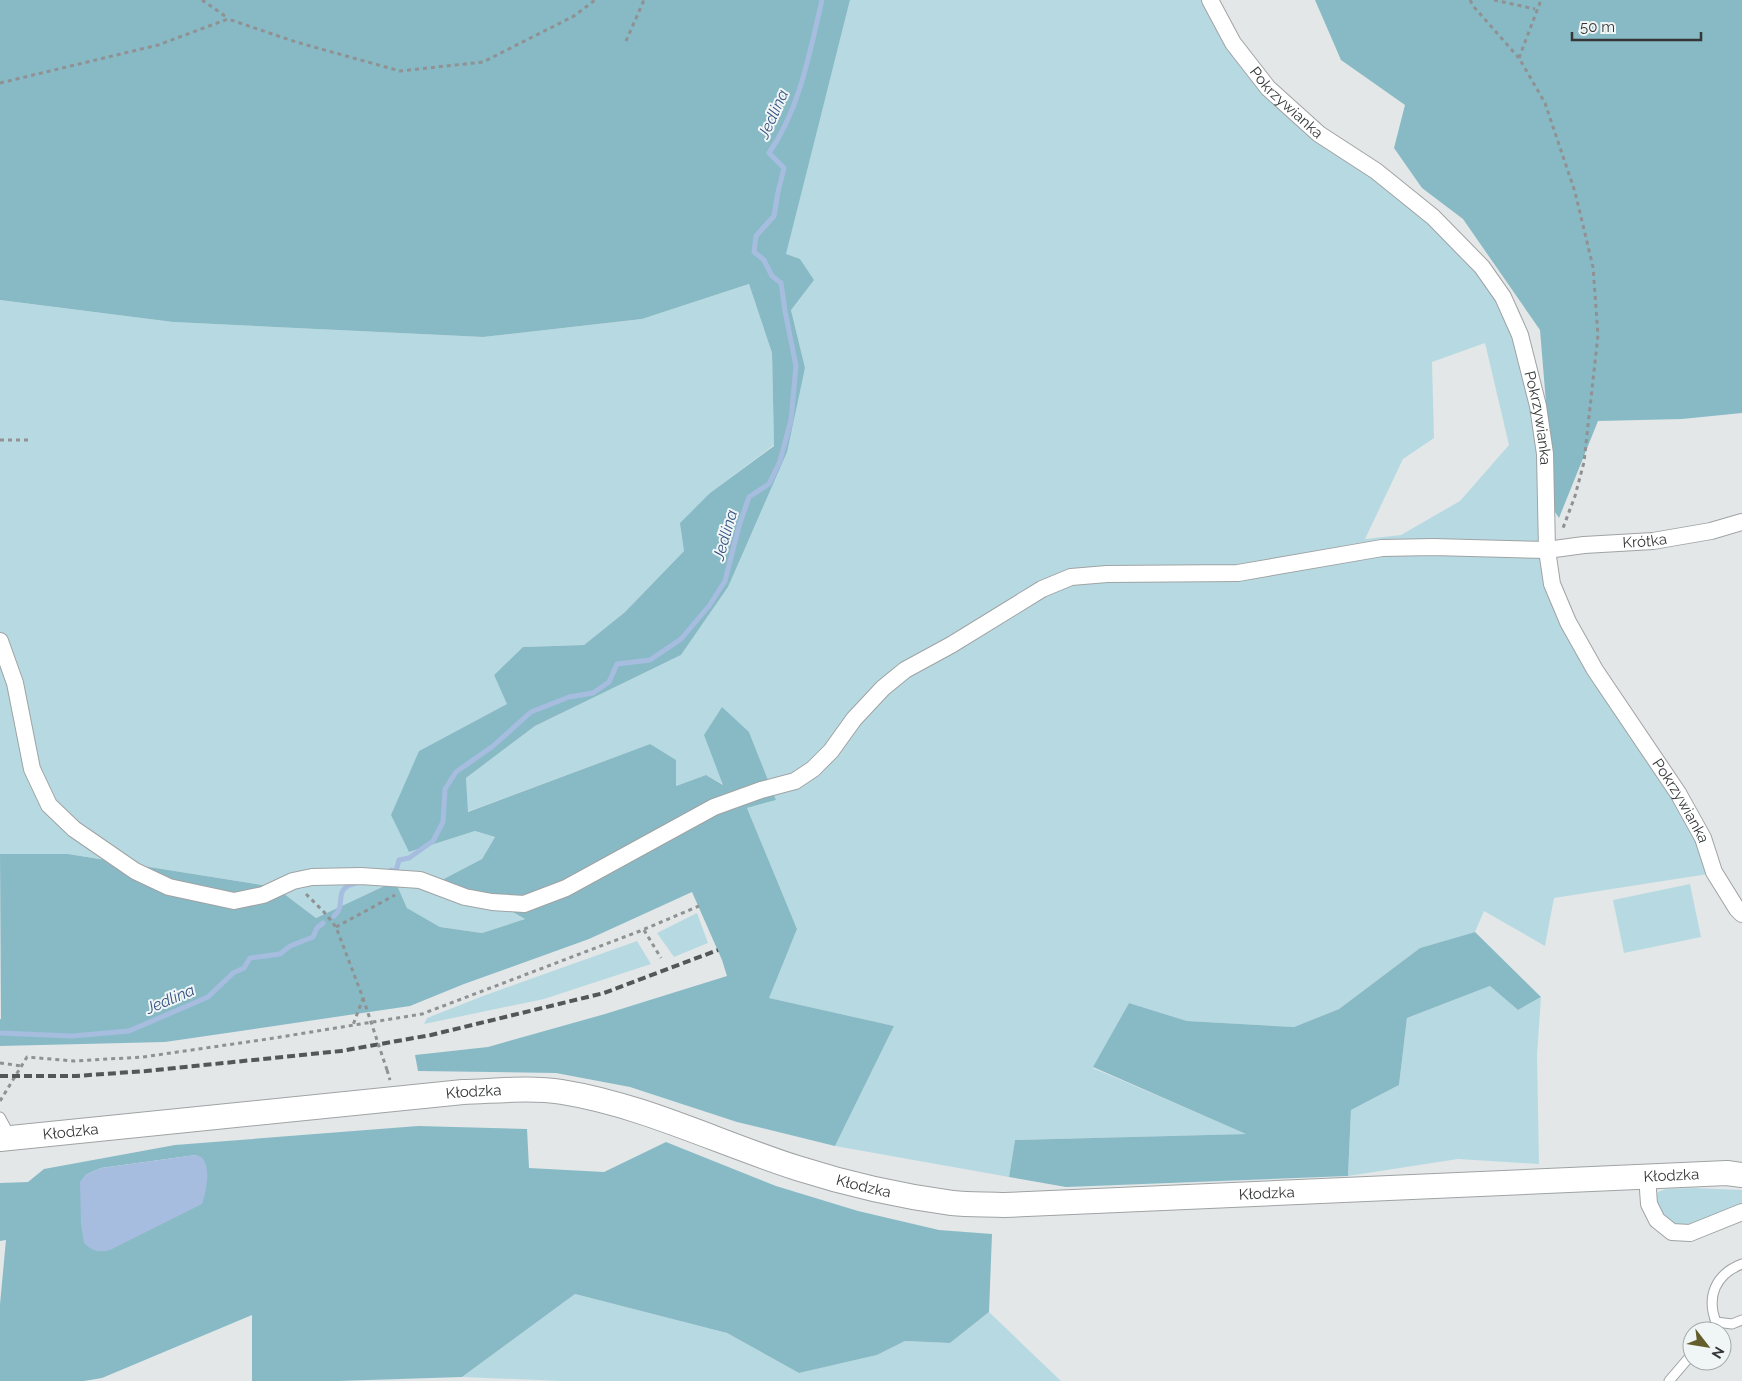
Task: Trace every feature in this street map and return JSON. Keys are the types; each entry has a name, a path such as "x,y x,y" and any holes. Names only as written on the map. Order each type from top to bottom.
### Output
{"main road":[{"name":"Kłodzka","path":"6,1139 463,1092 508,1090 560,1092 607,1102 848,1183 901,1195 954,1203 1005,1205 1646,1175 1727,1172 1742,1175"}],"street":[{"name":"Pokrzywianka","path":"1210,0 1233,43 1268,88 1319,134 1376,171 1433,217 1482,267 1503,297 1520,335 1538,406 1545,454 1547,550 1552,584 1568,622 1595,670 1678,793 1703,838 1714,872 1742,914"},
{"name":"Krótka","path":"0,641 15,683 32,769 49,805 74,829 135,871 169,888 234,901 263,895 293,881 312,877 362,876 420,880 464,897 492,902 524,904 566,888 714,808 761,790 795,781 813,768 831,751 854,720 883,688 906,670 951,645 1042,589 1071,577 1107,574 1238,573 1382,548 1433,547 1547,550 1584,545 1653,541 1711,531 1742,522"},
{"path":"1646,1175 1649,1204 1657,1220 1672,1232 1690,1233 1742,1212"}],"lane":[{"path":"0,1118 6,1139"},
{"path":"1716,1321 1712,1302 1717,1284 1726,1272 1742,1264"},
{"path":"1669,1381 1682,1366"}],"path":[{"path":"202,0 228,18 296,42 400,71 483,62 574,16 595,0"},
{"path":"626,41 644,0"},
{"path":"1470,0 1519,58 1545,103 1575,192 1593,267 1598,335 1584,462 1575,496 1560,536 1547,550"},
{"path":"1494,0 1535,9"},
{"path":"1519,58 1541,0"},
{"path":"0,83 158,45 228,18"},
{"path":"0,440 32,440"},
{"path":"336,927 420,880"},
{"path":"293,881 336,927 363,998 387,1070"},
{"path":"0,1101 27,1057 74,1061 144,1057 422,1014 644,930 699,906"},
{"path":"644,930 661,958"},
{"path":"353,1025 363,998"},
{"path":"0,1064 22,1066"}],"shaded area":[{"path":"0,0 850,0 786,254 800,259 814,280 791,310 805,368 787,452 728,587 681,655 535,726 466,778 468,812 650,744 676,760 676,786 706,775 723,785 704,735 722,707 749,732 776,800 747,808 797,929 769,998 894,1026 835,1146 737,1122 630,1087 556,1073 418,1071 415,1055 488,1047 605,1014 727,976 722,960 692,892 589,939 464,984 410,1006 165,1042 0,1046 0,854 68,854 275,887 316,918 395,881 407,908 440,927 482,933 525,919 499,904 436,883 482,859 495,837 475,831 409,852 391,815 419,751 507,704 494,675 523,647 584,645 625,612 684,551 680,523 710,493 774,446 772,353 749,284 642,319 483,337 173,322 0,300"},
{"path":"850,0 1206,0 1265,90 1430,220 1496,294 1517,337 1534,406 1549,585 1699,840 1708,874 1554,898 1545,946 1484,911 1475,932 1420,948 1339,1009 1294,1027 1187,1021 1129,1003 1093,1068 1247,1134 1015,1140 1009,1177 835,1146 894,1026 768,998 797,929 747,808 776,800 749,732 724,785 706,775 676,786 650,744 467,812 466,778 535,726 681,655 728,587 805,369 791,310 785,254","holes":["1485,343 1509,445 1460,501 1401,535 1365,539 1403,459 1434,438 1432,362"]},
{"path":"1315,0 1742,0 1742,413 1682,419 1598,421 1559,518 1555,512 1540,330 1463,219 1422,188 1394,148 1405,105 1341,60"},
{"path":"749,284 772,353 774,445 710,493 684,551 625,612 584,645 523,647 494,675 508,704 419,751 409,852 475,831 495,837 482,859 436,883 499,904 525,919 482,933 440,927 407,908 395,881 316,918 275,887 68,854 0,854 0,300 173,322 483,337 642,319"},
{"path":"1690,884 1701,937 1624,953 1613,900"},
{"path":"697,913 708,943 674,957 657,933"},
{"path":"1475,932 1541,997 1518,1010 1490,986 1407,1018 1399,1085 1351,1110 1348,1176 1066,1187 1009,1177 1015,1140 1246,1134 1093,1067 1129,1003 1187,1021 1294,1027 1339,1009 1420,948"},
{"path":"637,941 651,964 544,999 424,1024 427,1018 483,996"},
{"path":"1490,986 1518,1010 1541,997 1537,1055 1539,1164 1458,1159 1348,1176 1351,1110 1399,1085 1407,1018"},
{"path":"418,1126 527,1129 529,1168 604,1172 666,1142 776,1186 858,1211 939,1230 992,1234 989,1312 950,1343 905,1341 877,1355 799,1373 727,1333 575,1294 462,1377 338,1381 252,1381 252,1315 102,1378 84,1381 0,1381 0,1304 6,1240 0,1241 0,1183 28,1182 44,1169 175,1145","holes":["196,1155 203,1159 85,1175 101,1168"]},
{"path":"196,1155 203,1159 207,1169 206,1188 202,1204 110,1250 96,1251 84,1243 81,1224 80,1182 85,1175 101,1168"},
{"path":"1666,1189 1742,1190 1742,1207 1699,1224 1678,1228 1659,1212 1656,1198 1658,1192"},
{"path":"575,1294 727,1333 799,1373 877,1355 905,1341 950,1343 989,1312 1061,1381 563,1381 462,1377"}],"waterway":[{"name":"Jedlina","path":"391,870 396,871 399,860 409,858 433,841 443,822 445,789 456,772 493,746 531,712 569,697 593,693 609,682 617,664 650,660 681,639 709,606 725,581 739,526 749,497 769,484 780,461 791,420 796,366 781,283 772,276 764,260 754,252 756,236 774,216 784,168 769,153 789,118 803,79 822,0"},
{"name":"Jedlina","path":"334,916 340,907 344,889 356,883"},
{"name":"Jedlina","path":"0,1033 72,1036 129,1031 208,997 233,973 244,968 250,958 280,954 290,946 313,937 317,928 323,923"}],"railway":[{"path":"0,1076 76,1076 146,1071 341,1051 431,1035 604,993 718,950"}]}
